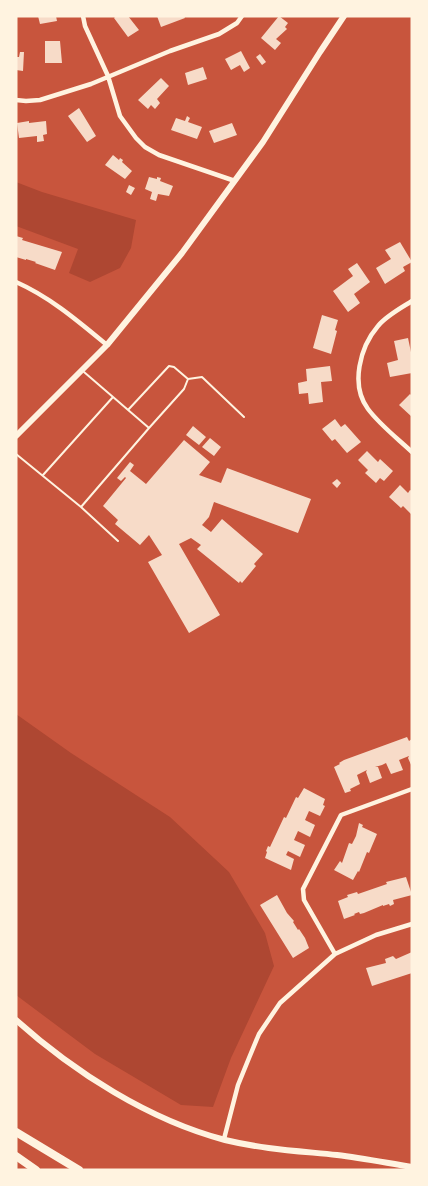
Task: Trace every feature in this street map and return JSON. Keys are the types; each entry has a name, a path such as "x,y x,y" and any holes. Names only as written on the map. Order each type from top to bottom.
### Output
{"highway":[{"path":"16,1132 79,1170"},
{"path":"16,1156 36,1170"}],"main road":[{"path":"16,436 107,345 182,252 236,181 344,16"},
{"path":"16,1020 53,1050 118,1096 157,1115 224,1139 286,1151 339,1155 387,1166 412,1167"}],"street":[{"path":"83,16 85,26 108,76 120,116 136,138 145,147 159,155 236,181"},
{"path":"16,100 26,102 40,100 84,86 219,34 237,24 242,16"},
{"path":"16,282 34,290 68,312 107,345"},
{"path":"412,301 379,324 369,337 358,374 360,392 366,407 379,423 412,452"},
{"path":"335,954 304,900 303,889 341,815 412,789"},
{"path":"224,1139 238,1085 259,1034 280,1002 335,954 376,935 412,924"}],"lane":[{"path":"128,410 169,366 174,367 188,379 202,377 244,418"},
{"path":"82,370 149,428"},
{"path":"81,506 184,389 188,379"},
{"path":"42,475 113,397"},
{"path":"16,454 81,506 118,541"}],"shaded area":[{"path":"16,182 42,192 136,220 131,248 120,268 90,282 69,273 78,249 16,226"},
{"path":"16,714 71,753 170,817 229,872 265,933 274,966 231,1058 213,1107 181,1105 95,1054 16,995"}],"building":[{"path":"38,16 56,16 57,21 40,24"},
{"path":"116,16 128,16 139,30 128,37 114,18"},
{"path":"157,16 184,16 185,18 161,27"},
{"path":"279,16 288,23 285,27 287,29 276,39 281,43 275,50 261,38"},
{"path":"45,41 60,41 62,63 45,63"},
{"path":"241,51 250,68 244,72 240,65 231,70 225,59"},
{"path":"20,52 24,52 23,71 16,70 16,57 19,57"},
{"path":"260,54 266,62 262,65 256,57"},
{"path":"203,67 207,79 188,85 185,73"},
{"path":"161,78 169,86 157,99 160,103 155,109 151,105 148,109 138,100"},
{"path":"79,108 96,136 87,142 68,116"},
{"path":"187,116 190,118 188,122 202,127 197,139 171,130 176,118 185,121"},
{"path":"29,121 29,123 46,121 47,134 43,135 44,141 37,142 37,136 19,138 17,123"},
{"path":"232,123 237,135 214,143 209,131"},
{"path":"113,155 119,160 120,158 123,160 122,162 132,171 125,179 105,165"},
{"path":"149,177 161,178 160,181 173,186 169,196 158,194 156,201 150,199 152,192 145,189"},
{"path":"129,185 135,188 131,195 126,192"},
{"path":"16,236 23,238 22,240 62,252 55,270 36,262 16,257"},
{"path":"400,242 412,262 403,267 405,271 385,284 376,268 391,259 385,250"},
{"path":"357,263 370,282 354,294 360,303 348,312 333,291 353,276 348,269"},
{"path":"322,315 338,320 331,354 313,348"},
{"path":"408,338 412,357 412,373 390,377 387,363 398,360 394,341"},
{"path":"330,366 332,381 321,382 323,402 309,404 308,393 299,394 298,383 307,381 306,369"},
{"path":"410,394 412,396 412,417 399,405"},
{"path":"335,419 341,427 345,424 361,442 347,453 335,439 332,441 322,429"},
{"path":"193,426 206,437 199,445 186,435"},
{"path":"210,438 221,447 214,456 202,447"},
{"path":"184,440 210,462 199,475 221,483 227,468 311,499 298,533 214,502 209,517 202,525 211,532 222,519 263,554 242,583 240,581 239,583 197,549 201,545 191,538 179,544 220,615 189,633 148,562 162,555 149,535 140,545 115,524 118,520 103,506 126,478 121,481 117,478 130,462 134,465 130,471 146,484"},
{"path":"367,451 378,462 380,459 393,471 384,481 380,478 376,483 365,473 368,470 358,460"},
{"path":"337,479 341,483 337,488 332,483"},
{"path":"400,485 408,493 410,490 412,491 412,515 403,506 401,508 389,497"},
{"path":"407,737 409,741 412,739 412,767 409,756 399,760 403,770 391,774 386,763 375,767 378,767 382,778 370,783 367,770 357,775 360,784 345,793 334,767 344,760"},
{"path":"304,788 325,799 323,805 325,806 320,816 309,811 305,820 315,825 310,837 298,831 294,840 305,845 300,857 288,851 286,855 294,859 291,870 265,858 266,851 268,846 270,847 296,797 298,798"},
{"path":"359,823 363,825 362,827 377,834 369,853 367,852 359,872 353,880 334,870 340,861 342,863 349,843 352,844 356,836"},
{"path":"406,877 412,895 393,900 394,904 390,906 389,904 383,905 364,913 360,914 359,912 344,919 338,901 348,897 347,895 357,892 358,894 387,884 386,882"},
{"path":"277,895 298,930 305,938 309,948 293,958 260,905"},
{"path":"412,952 412,973 372,986 366,968 386,963 385,959 393,956 396,959"}]}
